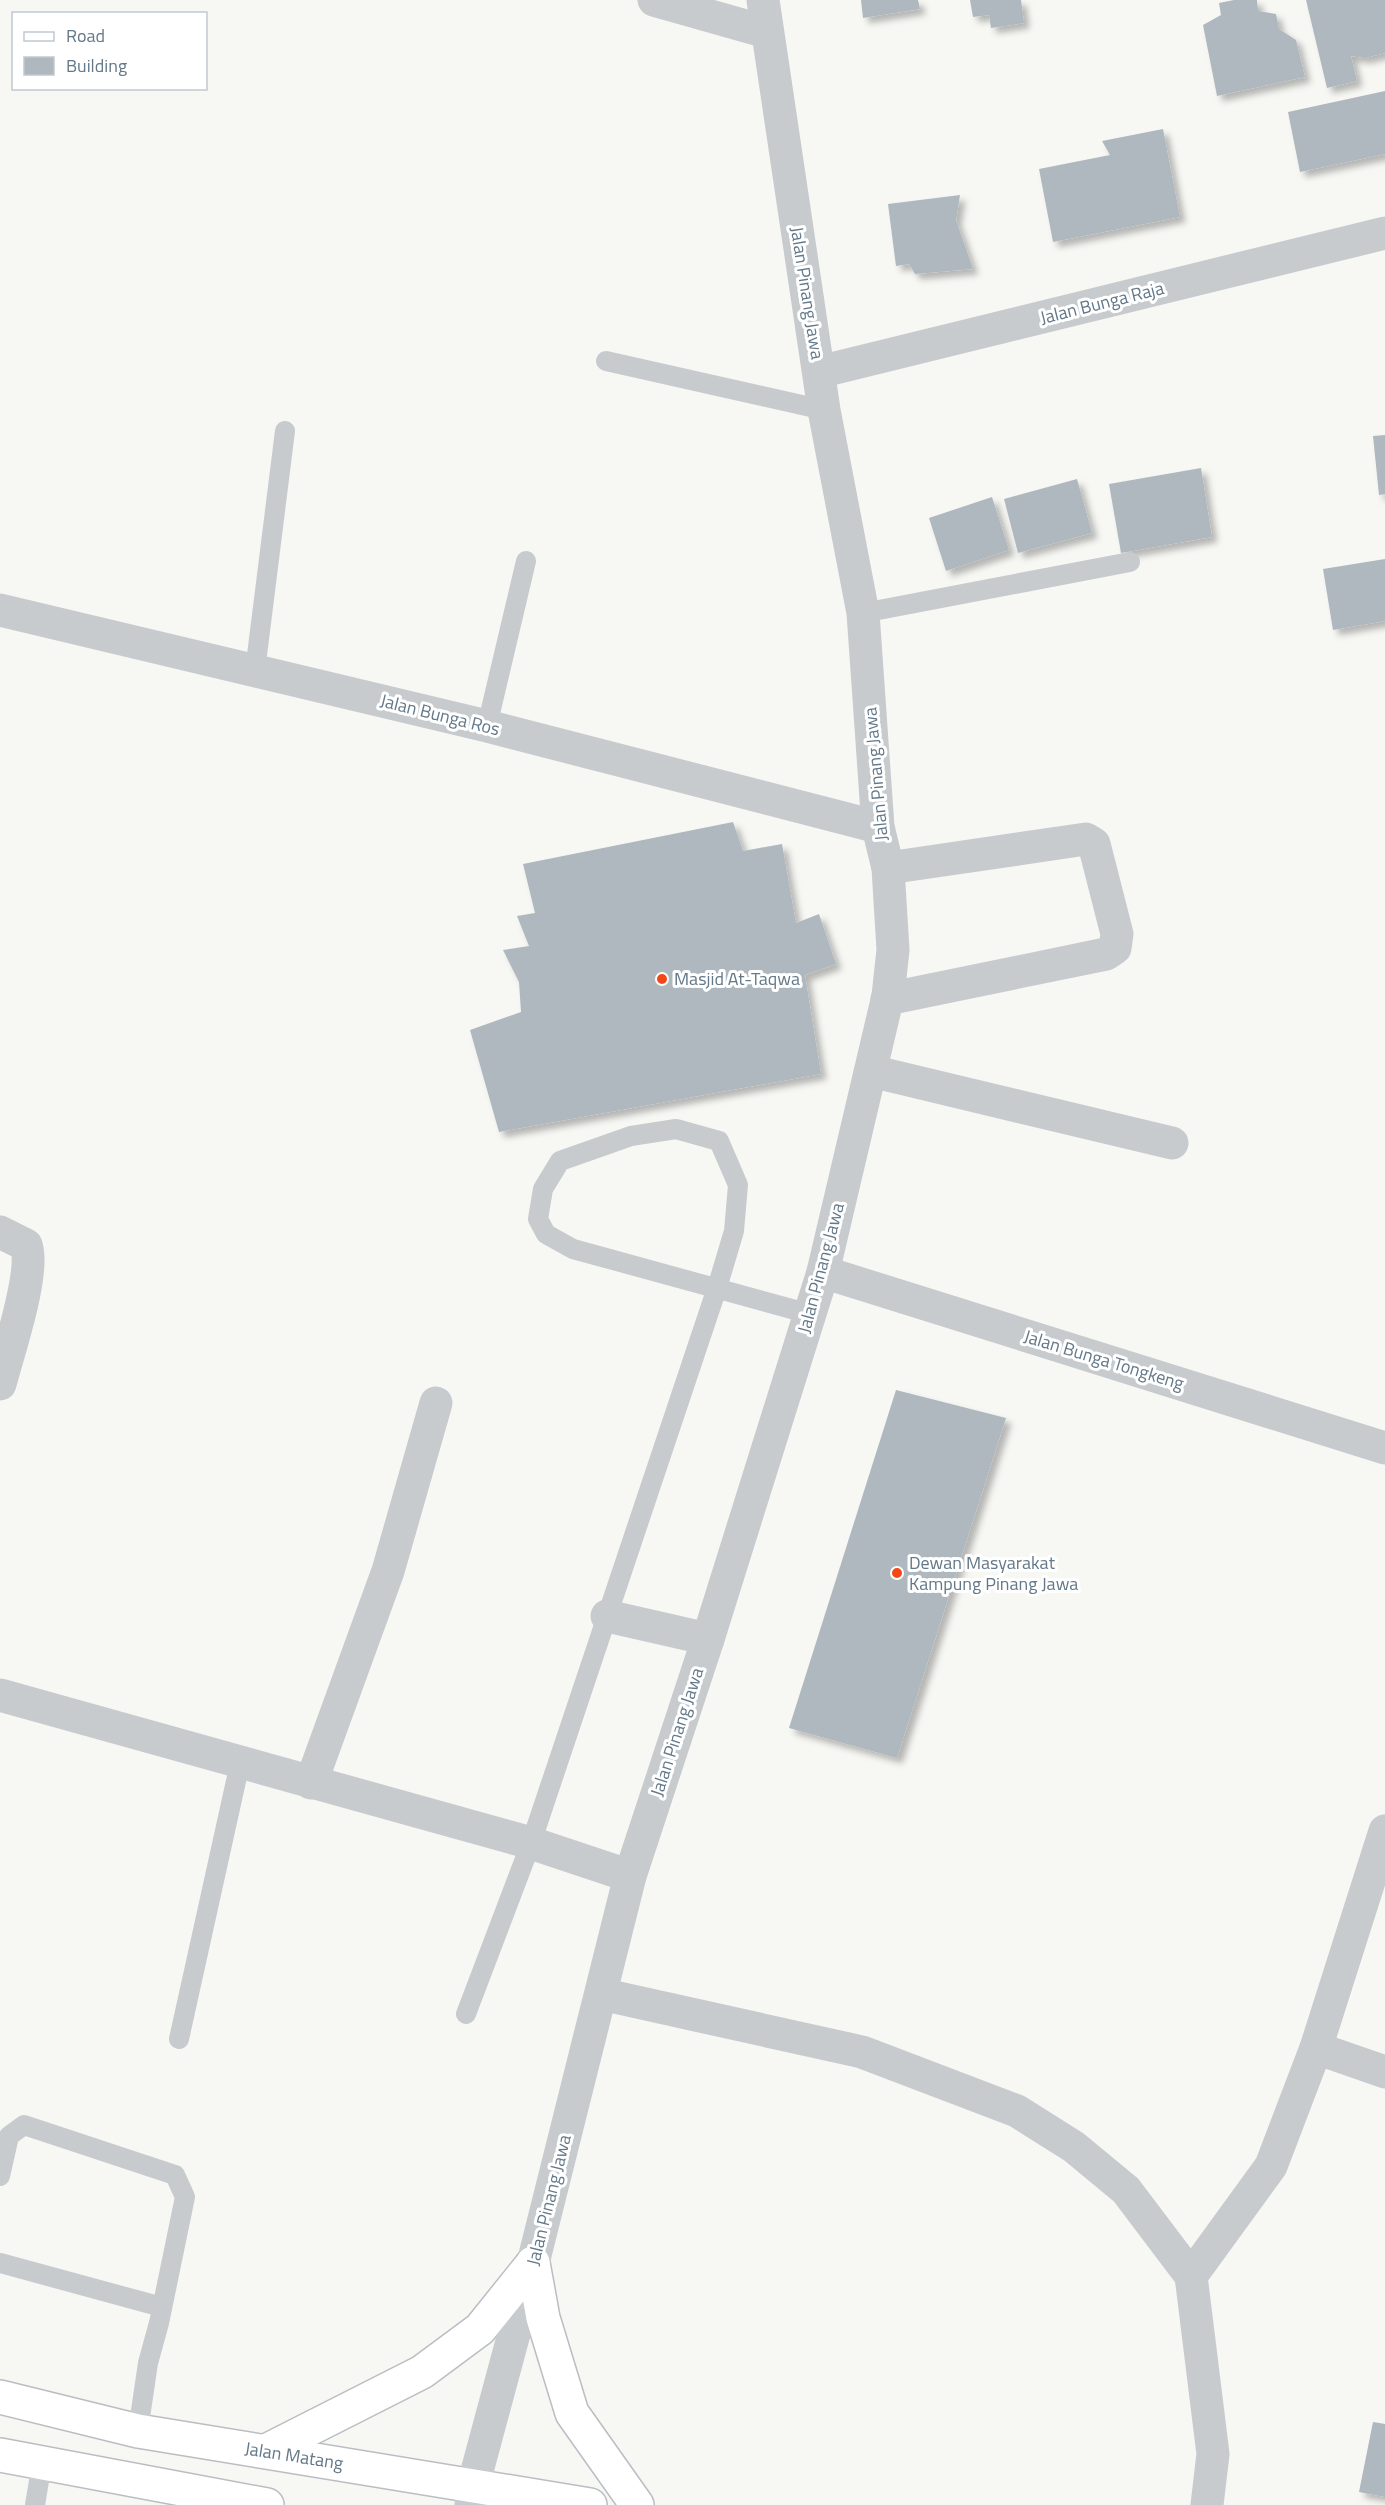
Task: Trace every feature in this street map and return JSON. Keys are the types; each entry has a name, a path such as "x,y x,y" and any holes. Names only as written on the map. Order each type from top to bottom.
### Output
{"main road":[{"path":"266,2451 422,2372 480,2329 533,2262"},
{"path":"533,2262 543,2318 572,2413 637,2505"},
{"name":"Jalan Matang","path":"0,2397 138,2431 266,2451 472,2496 590,2505"},
{"path":"0,2455 42,2463 173,2496 267,2505"}],"street":[{"path":"654,0 767,32"},
{"name":"Jalan Pinang Jawa","path":"472,2496 630,1876 708,1639 823,1272 887,999 893,950 888,868 878,827 863,613 824,410 763,0"},
{"name":"Jalan Bunga Raja","path":"819,372 1385,233"},
{"name":"Jalan Bunga Ros","path":"0,610 487,726 878,827"},
{"path":"887,999 1106,954 1115,948 1116,934 1094,844 1086,839 888,868"},
{"path":"871,1071 1172,1143"},
{"path":"0,1232 26,1245 30,1255 26,1281 0,1384"},
{"name":"Jalan Bunga Tongkeng","path":"823,1272 1385,1448"},
{"path":"311,1783 388,1571 436,1402"},
{"path":"607,1616 708,1639"},
{"path":"0,1695 531,1843 630,1876"},
{"path":"1191,2276 1271,2166 1316,2048 1385,1831"},
{"path":"601,1994 862,2052 1017,2111 1074,2147 1126,2190 1191,2276 1213,2454 1207,2505"},
{"path":"1316,2048 1385,2072"}],"lane":[{"path":"606,362 824,410"},
{"path":"255,671 285,431"},
{"path":"487,726 526,561"},
{"path":"863,613 1130,562"},
{"path":"466,2014 531,1843 717,1288 734,1231 738,1185 719,1141 676,1130 631,1136 560,1161 543,1189 538,1219 546,1233 573,1249 717,1288 810,1314"},
{"path":"179,2039 240,1763"},
{"path":"0,2176 9,2136 24,2126 175,2175 185,2197 148,2363 138,2431"},
{"path":"0,2263 162,2307"},
{"path":"35,2505 42,2463"}],"building":[{"path":"861,0 918,0 920,9 863,18"},
{"path":"970,0 1021,0 1024,23 991,28 989,15 973,17"},
{"path":"1234,0 1257,0 1258,11 1276,14 1279,29 1296,40 1305,77 1217,96 1203,25 1221,15 1219,3"},
{"path":"1306,0 1385,0 1385,53 1365,58 1351,56 1357,81 1327,88"},
{"path":"1385,91 1385,154 1300,172 1288,112"},
{"path":"1163,129 1180,217 1053,242 1039,169 1110,155 1102,141"},
{"path":"960,195 956,220 973,269 915,274 909,264 896,266 888,204"},
{"path":"1385,435 1385,494 1379,495 1373,436"},
{"path":"1201,468 1212,537 1121,553 1109,484"},
{"path":"1077,479 1092,533 1018,553 1004,499"},
{"path":"992,497 1009,550 946,571 929,518"},
{"path":"1385,559 1385,621 1333,630 1323,569"},
{"name":"Masjid At-Taqwa","path":"733,822 743,851 782,844 796,923 819,914 836,964 805,975 821,1074 499,1132 470,1030 521,1012 519,982 503,950 529,946 517,916 535,913 523,864"},
{"name":"Dewan Masyarakat Kampung Pinang Jawa","path":"896,1390 1006,1418 897,1758 789,1728"},
{"path":"1373,2422 1385,2424 1385,2497 1359,2492"}],"place":[{"name":"Masjid At-Taqwa","path":"662,979"},
{"name":"Dewan Masyarakat Kampung Pinang Jawa","path":"897,1573"}]}
